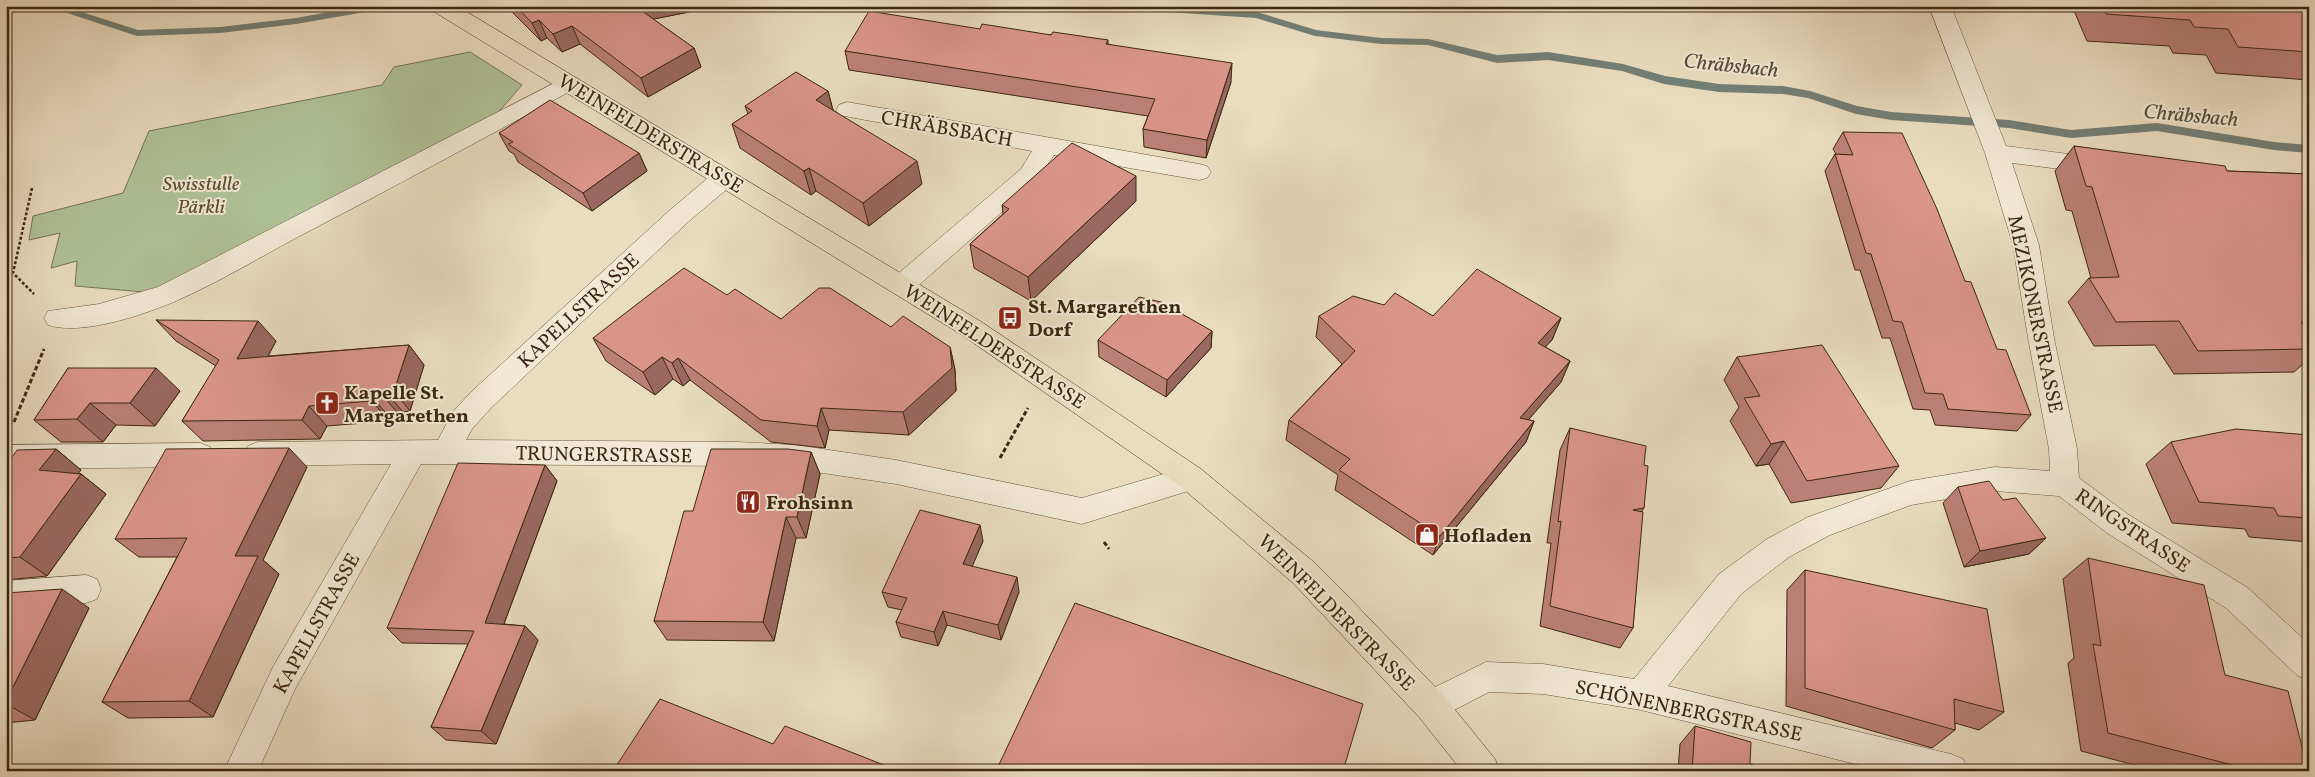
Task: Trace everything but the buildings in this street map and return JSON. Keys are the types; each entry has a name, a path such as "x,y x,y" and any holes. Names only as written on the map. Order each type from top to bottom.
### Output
{"main road":[{"name":"WEINFELDERSTRASSE","path":"443,8 971,328 1191,478 1304,573 1431,706 1483,771"}],"street":[{"name":"MEZIKONERSTRASSE","path":"1940,6 1993,144 2026,245 2041,338 2063,449 2065,484"},
{"path":"57,318 80,319 137,305 167,294 402,173 568,83"},
{"name":"CHRÄBSBACH","path":"847,110 1199,172"},
{"path":"1993,144 2121,169"},
{"name":"CHRÄBSBACH","path":"902,285 1029,175 1047,146"},
{"name":"KAPELLSTRASSE","path":"446,452 452,436 462,421 481,400 679,216 724,178"},
{"name":"KAPELLSTRASSE","path":"241,771 284,678 413,452"},
{"name":"TRUNGERSTRASSE","path":"6,457 413,452 738,454 796,457 896,472 1082,511 1191,478"},
{"name":"RINGSTRASSE","path":"1641,695 1730,584 1778,548 1819,526 1910,493 1995,479 2065,484 2118,524 2237,598 2309,666"},
{"path":"6,594 86,589"},
{"name":"SCHÖNENBERGSTRASSE","path":"1431,706 1486,677 1543,679 1641,695 1951,771"}],"path":[{"path":"981,491 1030,404"}],"green space":[{"name":"Swisstulle Pärkli","path":"470,52 522,85 482,131 167,294 75,286 77,261 51,268 60,233 29,240 33,216 123,193 149,131 382,85 394,67"}],"waterway":[{"name":"Chräbsbach","path":"51,6 137,33 220,30 296,21 382,6"},
{"name":"Chräbsbach","path":"1151,6 1167,9 1257,15 1315,33 1381,41 1428,42 1497,59 1548,56 1623,68 1664,80 1719,88 1783,90 1810,95 1856,110 1891,116 2009,124 2071,134 2157,127 2274,146 2309,149"}],"place":[{"name":"St. Margarethen Dorf","path":"1010,318"},
{"name":"Kapelle St. Margarethen","path":"327,403"},
{"name":"Frohsinn","path":"748,502"},
{"name":"Hofladen","path":"1427,535"}]}
